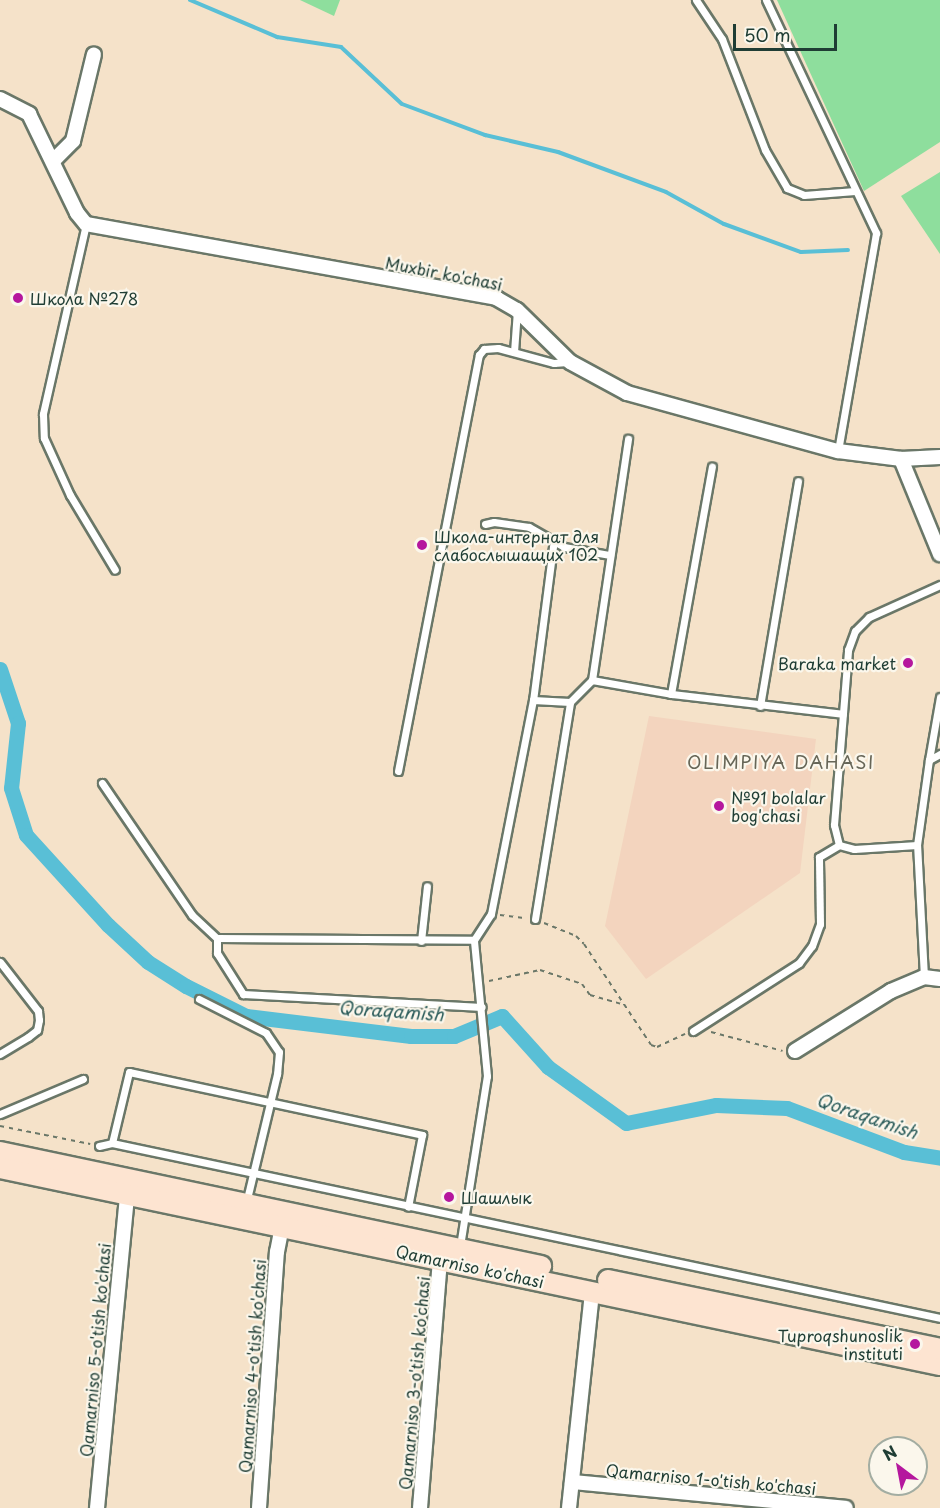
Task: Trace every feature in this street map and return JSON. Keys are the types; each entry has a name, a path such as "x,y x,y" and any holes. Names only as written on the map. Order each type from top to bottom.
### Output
{"main road":[{"name":"Qamarniso ko'chasi","path":"0,1152 940,1349"},
{"name":"Qamarniso ko'chasi","path":"0,1168 940,1365"}],"street":[{"path":"54,160 73,141 94,54"},
{"path":"0,99 29,114 54,160 77,213 86,224"},
{"name":"Muxbir ko'chasi","path":"86,224 496,298 517,310 570,362 627,393 838,451 901,459 940,457"},
{"path":"901,459 940,554"},
{"path":"795,1052 891,991 924,977 940,979"},
{"name":"Qamarniso 5-o'tish ko'chasi","path":"97,1508 127,1195"},
{"name":"Qamarniso 4-o'tish ko'chasi","path":"259,1508 277,1252 282,1226"},
{"name":"Qamarniso 3-o'tish ko'chasi","path":"420,1508 440,1260"},
{"path":"570,1508 592,1291"},
{"name":"Qamarniso 1-o'tish ko'chasi","path":"572,1482 846,1508"}],"lane":[{"path":"696,0 722,39 765,150 787,188 804,195 855,191"},
{"path":"766,0 876,233 838,451"},
{"path":"86,224 43,414 44,438 70,495 115,570"},
{"path":"514,352 517,310"},
{"path":"398,771 479,355 484,349 514,352 555,363 570,362"},
{"path":"535,919 570,702 592,680 628,439"},
{"path":"671,694 712,467"},
{"path":"760,706 798,481"},
{"path":"484,524 494,522 528,527 576,550 610,555"},
{"path":"459,1250 487,1076 480,982 474,940 491,914 533,700 554,539"},
{"path":"838,845 834,825 848,650 855,632 869,616 940,585"},
{"path":"592,680 671,694 843,714"},
{"path":"924,977 917,844 940,697"},
{"path":"533,700 570,702"},
{"path":"929,760 940,754"},
{"path":"102,783 192,915 217,938 474,940"},
{"path":"693,1031 800,963 812,945 820,924 819,857 838,845 854,849 917,844"},
{"path":"421,941 426,886"},
{"path":"217,938 217,953 243,994 482,1007"},
{"path":"0,962 38,1011 39,1020 37,1030 0,1054"},
{"path":"199,999 266,1033 279,1052 246,1205"},
{"path":"112,1143 129,1072 268,1104 422,1135 408,1207"},
{"path":"0,1114 83,1079"},
{"path":"99,1146 112,1143 254,1175 940,1318"}],"path":[{"path":"491,914 535,919 576,936 651,1045 657,1047 693,1031 725,1032 767,1050 795,1052"},
{"path":"480,982 540,970 582,984 590,995 624,1005"},
{"path":"0,1126 99,1146"}],"shaded area":[{"name":"№91 bolalar bog'chasi","path":"649,716 816,739 800,873 646,979 605,926"}],"green space":[{"path":"300,0 340,0 334,16"},
{"path":"777,0 940,0 940,142 864,191"},
{"path":"940,172 940,254 901,196"}],"waterway":[{"path":"190,0 277,37 341,47 402,104 485,135 558,152 666,192 724,224 801,252 848,250"},
{"name":"Qoraqamish","path":"0,669 18,723 11,788 26,835 108,925 148,962 186,986 246,1016 411,1036 454,1036 502,1016 548,1067 626,1123 716,1105 787,1108 904,1152 940,1158"}],"place":[{"name":"Школа №278","path":"18,298"},
{"name":"Школа-интернат для слабослышащих 102","path":"422,545"},
{"name":"Baraka market","path":"908,663"},
{"name":"№91 bolalar bog'chasi","path":"719,806"},
{"name":"Шашлык","path":"449,1197"},
{"name":"Tuproqshunoslik instituti","path":"915,1344"}],"district":[{"name":"OLIMPIYA DAHASI","path":"781,762"}]}
